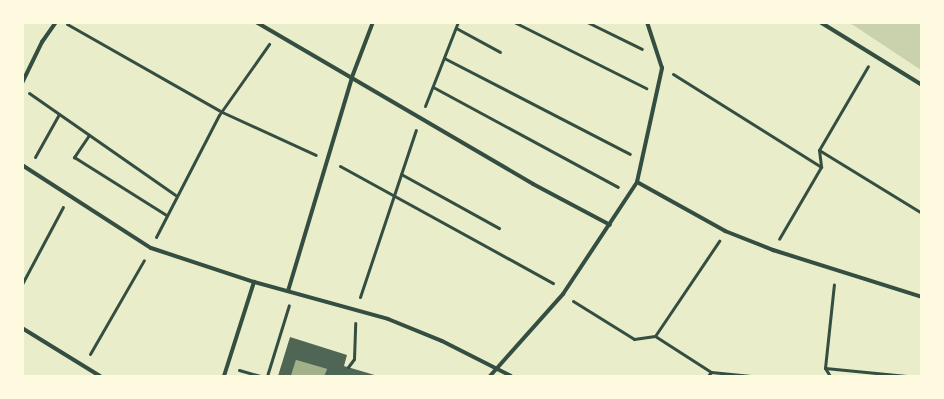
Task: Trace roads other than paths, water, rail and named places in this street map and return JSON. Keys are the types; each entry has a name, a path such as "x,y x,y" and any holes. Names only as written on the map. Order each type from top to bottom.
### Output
{"lane":[{"path":"22,83 42,42 56,22"},
{"path":"256,22 338,73 352,77 420,118 610,225"},
{"path":"290,292 352,77 373,22"},
{"path":"490,376 564,292 637,182 662,68 647,22"},
{"path":"820,22 922,86"},
{"path":"22,165 151,248 254,282 356,309 442,341 511,376"},
{"path":"637,182 725,232 835,271 922,297"},
{"path":"224,376 254,282"},
{"path":"22,328 82,367 100,376"}]}
